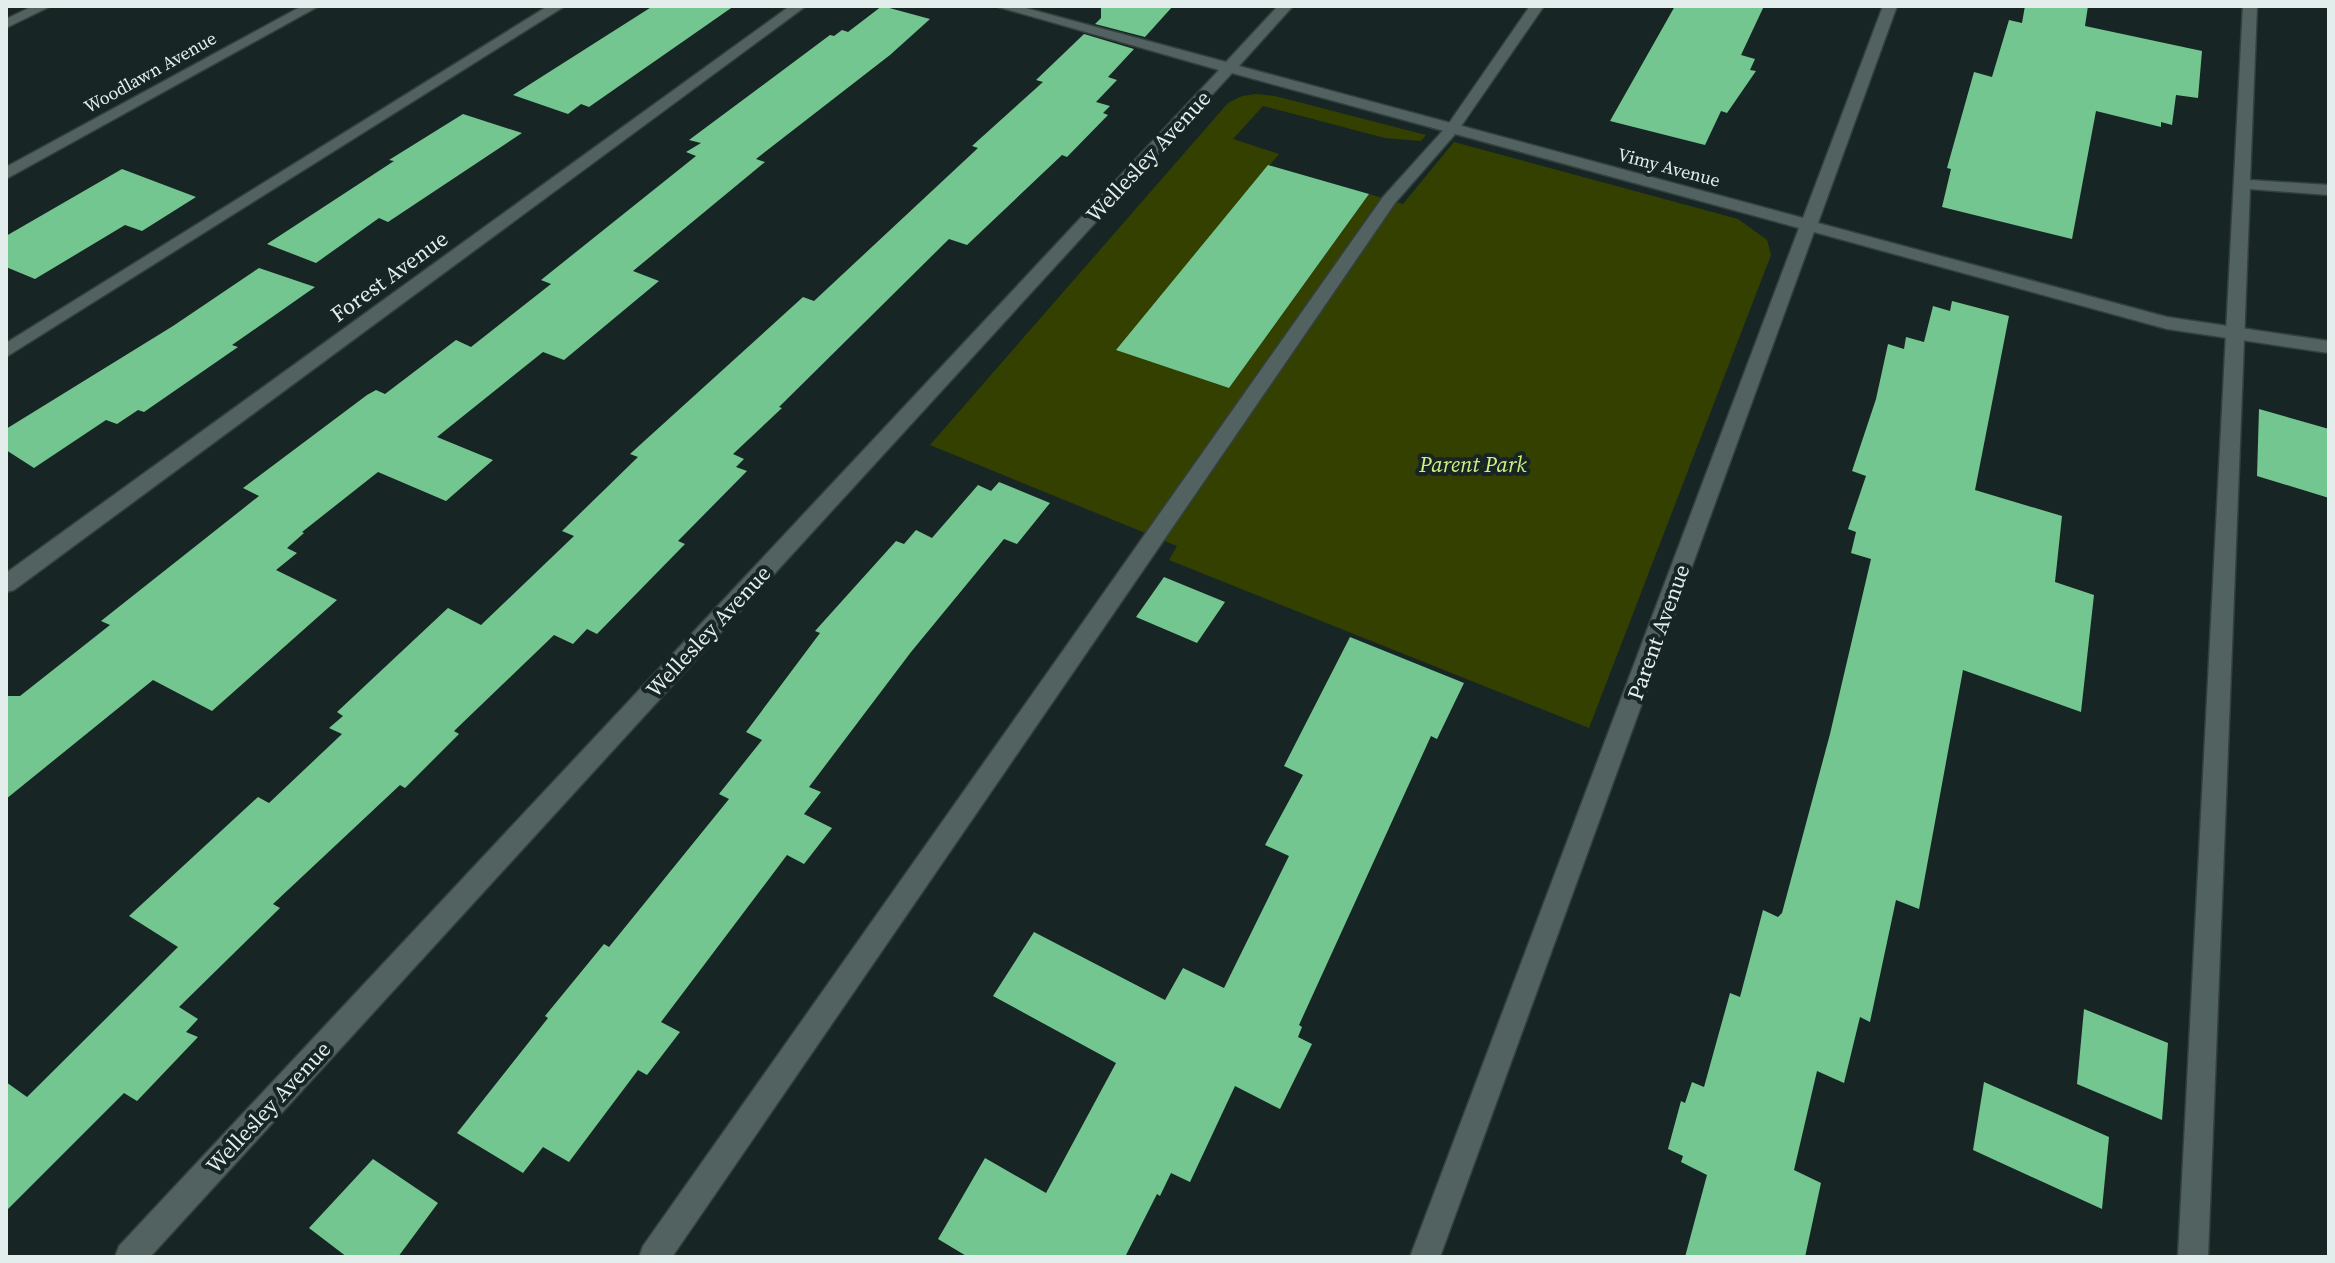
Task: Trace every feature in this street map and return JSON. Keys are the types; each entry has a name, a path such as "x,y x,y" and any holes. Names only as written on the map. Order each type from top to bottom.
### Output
{"street":[{"path":"6,24 44,6"},
{"name":"Woodlawn Avenue","path":"6,174 312,6"},
{"path":"6,351 558,6"},
{"name":"Forest Avenue","path":"6,584 799,6"},
{"name":"Vimy Avenue","path":"1002,6 2167,323 2329,347"},
{"name":"Wellesley Avenue","path":"130,1257 1286,6"},
{"path":"654,1257 1389,200 1452,129 1537,6"},
{"name":"Parent Avenue","path":"1425,1257 1890,6"},
{"path":"2193,1257 2250,6"},
{"path":"2243,184 2329,190"}],"green space":[{"name":"Parent Park","path":"1256,94 1275,96 1426,135 1421,141 1385,138 1263,106 1233,139 1279,154 1117,350 1229,388 1369,194 1403,204 1454,142 1738,219 1767,240 1771,255 1589,728 1169,560 1177,546 930,445 1228,103"}],"building":[{"path":"653,6 734,6 589,107 581,104 568,114 513,95"},
{"path":"882,6 930,19 890,55 756,159 765,162 633,271 659,281 564,360 543,352 437,437 493,460 446,501 378,472 302,532 287,548 297,553 276,570 337,600 212,711 153,680 6,799 6,696 20,696 110,625 101,621 259,496 243,488 367,395 376,390 385,394 456,340 471,347 551,284 541,280 696,156 686,152 701,143 689,140 830,35 834,36 842,30 848,32"},
{"path":"1101,6 1173,6 1145,37 1095,24 1101,18"},
{"path":"1675,6 1764,6 1741,55 1755,59 1750,70 1756,71 1727,113 1721,111 1705,145 1610,121"},
{"path":"2025,6 2088,6 2085,26 2202,51 2198,98 2176,95 2172,125 2161,122 2161,127 2096,111 2072,239 1942,207 1951,169 1947,168 1974,72 1992,77 2009,20 2022,23"},
{"path":"1084,34 1134,49 1108,77 1117,80 1096,102 1110,106 1103,113 1108,115 1067,157 1062,155 967,245 949,239 779,407 782,408 733,454 744,459 736,467 747,471 678,541 685,544 597,634 587,629 573,644 554,635 454,731 459,734 405,788 400,785 273,904 280,908 179,1007 198,1019 186,1032 198,1037 137,1101 124,1093 6,1211 6,1082 27,1097 178,947 129,916 258,797 269,803 342,734 329,728 343,716 337,712 448,608 481,625 574,536 562,531 638,457 630,454 803,297 814,301 978,148 972,146 1043,82 1036,80"},
{"path":"463,114 522,133 388,222 379,218 316,263 267,244 394,161 389,160"},
{"path":"1268,165 1369,194 1229,388 1116,350"},
{"path":"122,169 196,197 142,231 125,225 35,279 6,267 6,236"},
{"path":"259,268 315,287 232,345 238,347 144,412 138,410 117,424 106,420 34,468 6,450 6,429 173,326"},
{"path":"1952,301 2009,316 1975,490 2062,516 2055,582 2094,595 2081,712 1963,670 1919,909 1896,900 1870,1022 1860,1017 1844,1083 1817,1071 1794,1170 1821,1183 1805,1257 1685,1257 1707,1175 1681,1162 1683,1156 1668,1149 1681,1101 1685,1103 1692,1082 1704,1087 1730,993 1740,997 1763,910 1778,917 1782,913 1830,734 1871,559 1851,553 1856,532 1848,529 1866,476 1852,471 1876,399 1888,344 1904,349 1906,337 1924,342 1933,306 1950,311"},
{"path":"2259,409 2329,429 2329,498 2257,476"},
{"path":"999,482 1050,503 1017,544 1004,539 911,652 809,787 821,792 804,814 832,828 804,864 787,855 661,1022 680,1032 647,1075 638,1070 569,1162 543,1147 523,1173 457,1133 548,1018 545,1016 604,944 609,947 729,799 719,794 762,740 746,732 820,633 815,631 896,541 904,544 916,530 932,538 978,485 991,491"},
{"path":"1164,577 1225,602 1197,643 1136,617"},
{"path":"1350,637 1464,683 1437,739 1431,736 1299,1025 1302,1027 1298,1037 1312,1044 1280,1109 1235,1086 1190,1182 1171,1173 1125,1257 968,1257 938,1239 985,1158 1046,1193 1116,1063 993,996 1034,932 1165,1000 1183,968 1224,988 1289,856 1265,845 1303,775 1284,766"},
{"path":"2084,1009 2168,1043 2162,1120 2077,1084"},
{"path":"1984,1082 2109,1137 2102,1209 1973,1150"},
{"path":"373,1159 438,1203 398,1257 347,1257 309,1228"}]}
